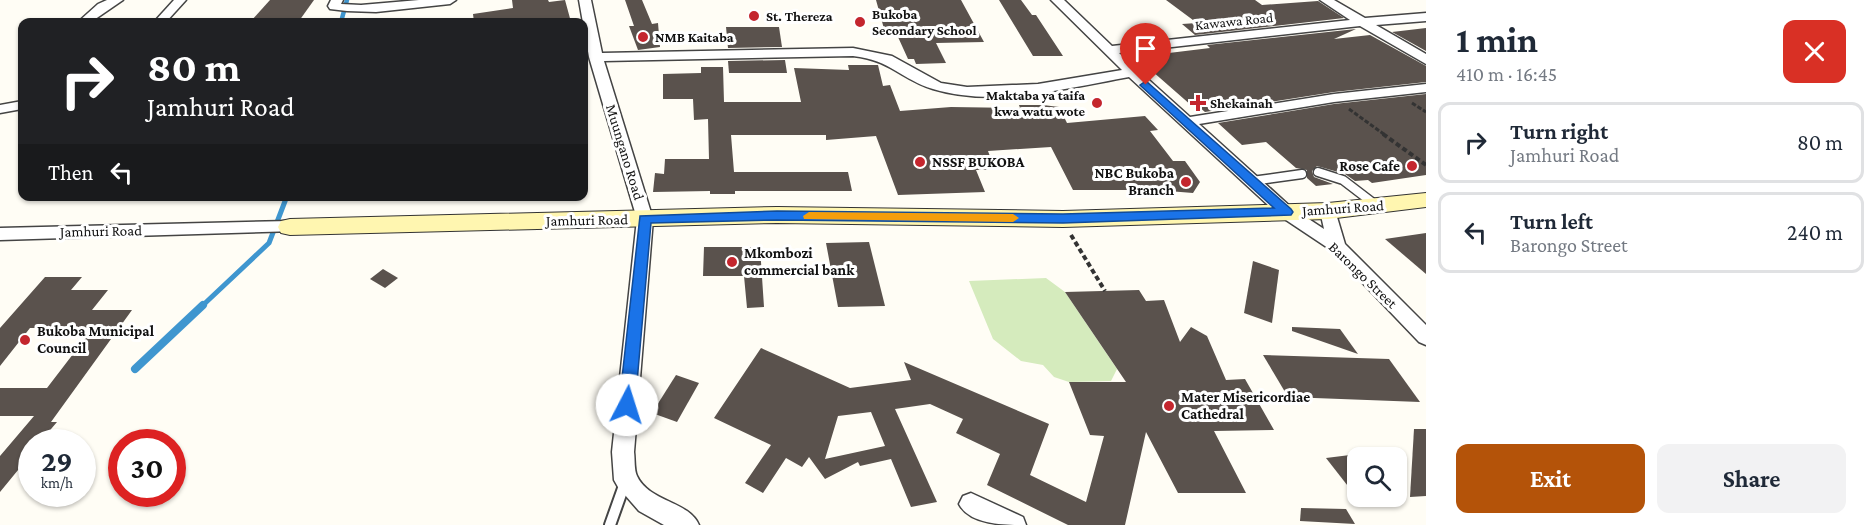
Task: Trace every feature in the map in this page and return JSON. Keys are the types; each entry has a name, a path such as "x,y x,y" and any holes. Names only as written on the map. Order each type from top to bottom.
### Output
{"street":[{"path":"89,18 102,7 117,0"},
{"path":"164,18 180,0"},
{"path":"337,0 334,6 345,8 450,0"},
{"name":"Muungano Road","path":"585,0 596,57 645,219 623,452 626,480"},
{"name":"Barongo Street","path":"1057,0 1132,72 1286,212 1337,246 1426,337"},
{"path":"1326,0 1426,60"},
{"name":"Kawawa Road","path":"1110,50 1426,17"},
{"path":"596,57 842,51 870,54 888,59 921,80 943,88 968,90 1015,90 1132,72"},
{"path":"1187,122 1334,98 1426,88"},
{"path":"0,110 18,106"},
{"name":"Jamhuri Road","path":"3,236 290,226 777,215 1063,219 1328,211 1426,200"},
{"path":"1328,211 1337,246"},
{"path":"626,480 647,503 687,525"},
{"path":"971,504 1014,525"}],"lane":[{"path":"1318,172 1332,173 1342,178 1378,207"},
{"path":"1252,181 1302,174"},
{"path":"610,525 626,480"}],"path":[{"path":"1334,98 1426,165"},
{"path":"1063,219 1077,247 1105,291"}],"green space":[{"path":"1046,278 1065,292 1117,369 1111,381 1069,382 1054,377 1043,365 1021,361 993,339 969,281"}],"building":[{"path":"270,0 314,0 301,18 254,18"},
{"path":"512,0 548,0 549,2 565,0 570,18 474,18 473,14 513,8"},
{"path":"625,0 642,0 652,24 658,23 660,47 638,50 629,26 634,26"},
{"path":"876,0 961,0 984,42 936,43 946,63 916,64 914,59 908,59 898,37 886,36"},
{"path":"999,0 1021,0 1032,15 1036,15 1063,56 1033,56"},
{"path":"1166,0 1255,0 1262,5 1318,1 1344,18 1195,35 1182,24 1197,23"},
{"path":"726,27 779,27 782,47 728,48"},
{"path":"1426,28 1426,51 1392,32"},
{"path":"1356,29 1334,39 1370,35 1426,66 1426,82 1334,92 1205,112 1198,106 1192,106 1136,57 1210,48 1207,45"},
{"path":"785,60 787,73 729,73 728,61"},
{"path":"848,65 878,65 883,86 890,85 900,111 951,107 1020,108 1019,105 1043,105 1059,107 1067,123 1145,116 1158,130 1150,131 1173,161 1185,161 1200,182 1193,193 1156,190 1073,190 1051,147 988,151 995,170 976,170 985,192 898,195 876,136 826,140 826,135 731,135 734,172 848,172 852,191 735,191 735,194 710,194 710,191 653,192 655,173 664,174 665,159 709,159 708,119 694,120 693,99 663,99 663,74 701,73 701,67 723,67 724,102 801,102 794,68 849,70"},
{"path":"1426,94 1426,175 1372,183 1368,180 1355,181 1345,174 1317,166 1312,171 1314,177 1333,184 1316,186 1307,178 1307,170 1296,168 1266,142 1242,145 1218,123 1334,104"},
{"path":"1426,233 1426,274 1385,239"},
{"path":"869,242 885,306 838,307 826,243"},
{"name":"Mkombozi commercial bank","path":"704,247 760,247 764,307 747,308 744,276 703,276"},
{"path":"1253,261 1279,270 1272,323 1244,313"},
{"path":"383,269 398,278 385,288 370,279"},
{"path":"45,277 82,277 71,290 108,290 92,310 132,310 51,422 57,422 51,429 23,429 34,416 0,416 0,388 47,388 93,328 30,328 0,366 0,328"},
{"path":"1139,290 1146,301 1164,300 1180,342 1191,327 1207,336 1226,380 1245,379 1274,430 1214,431 1246,493 1178,493 1146,432 1125,525 1068,525 987,485 1000,454 956,433 963,419 930,404 895,409 937,502 911,507 891,459 860,466 858,462 825,479 809,457 802,467 786,458 763,493 745,483 771,445 714,418 761,348 850,388 911,380 904,362 1049,424 1030,475 1086,502 1104,436 1090,435 1069,382 1126,382 1065,292","holes":["871,412 885,446 825,459 838,416"]},
{"path":"1292,327 1340,329 1358,354 1292,331"},
{"path":"1263,355 1389,359 1420,402 1288,397"},
{"path":"676,375 699,383 677,422 652,413"},
{"path":"1414,429 1426,429 1426,496 1410,497"},
{"path":"18,435 18,470 0,492 0,456"},
{"path":"1347,455 1347,485 1326,458"},
{"path":"1301,508 1346,509 1355,524 1300,521"}],"waterway":[{"path":"342,18 347,0"},
{"path":"201,307 269,243 285,201"},
{"path":"135,369 203,305"}],"slow traffic":[{"path":"809,216 1013,218"}],"place":[{"name":"St. Thereza","path":"754,16"},
{"name":"Bukoba Secondary School","path":"860,22"},
{"name":"NMB Kaitaba","path":"643,37"},
{"name":"Maktaba ya taifa kwa watu wote","path":"1097,103"},
{"name":"Shekainah","path":"1198,103"},
{"name":"NSSF BUKOBA","path":"920,162"},
{"name":"Rose Cafe","path":"1412,166"},
{"name":"NBC Bukoba Branch","path":"1186,182"},
{"name":"Mkombozi commercial bank","path":"732,262"},
{"name":"Bukoba Municipal Council","path":"25,340"},
{"name":"Mater Misericordiae Cathedral","path":"1169,406"}],"route":[{"path":"627,405 645,219 777,215 1063,219 1286,212 1146,85"}]}
